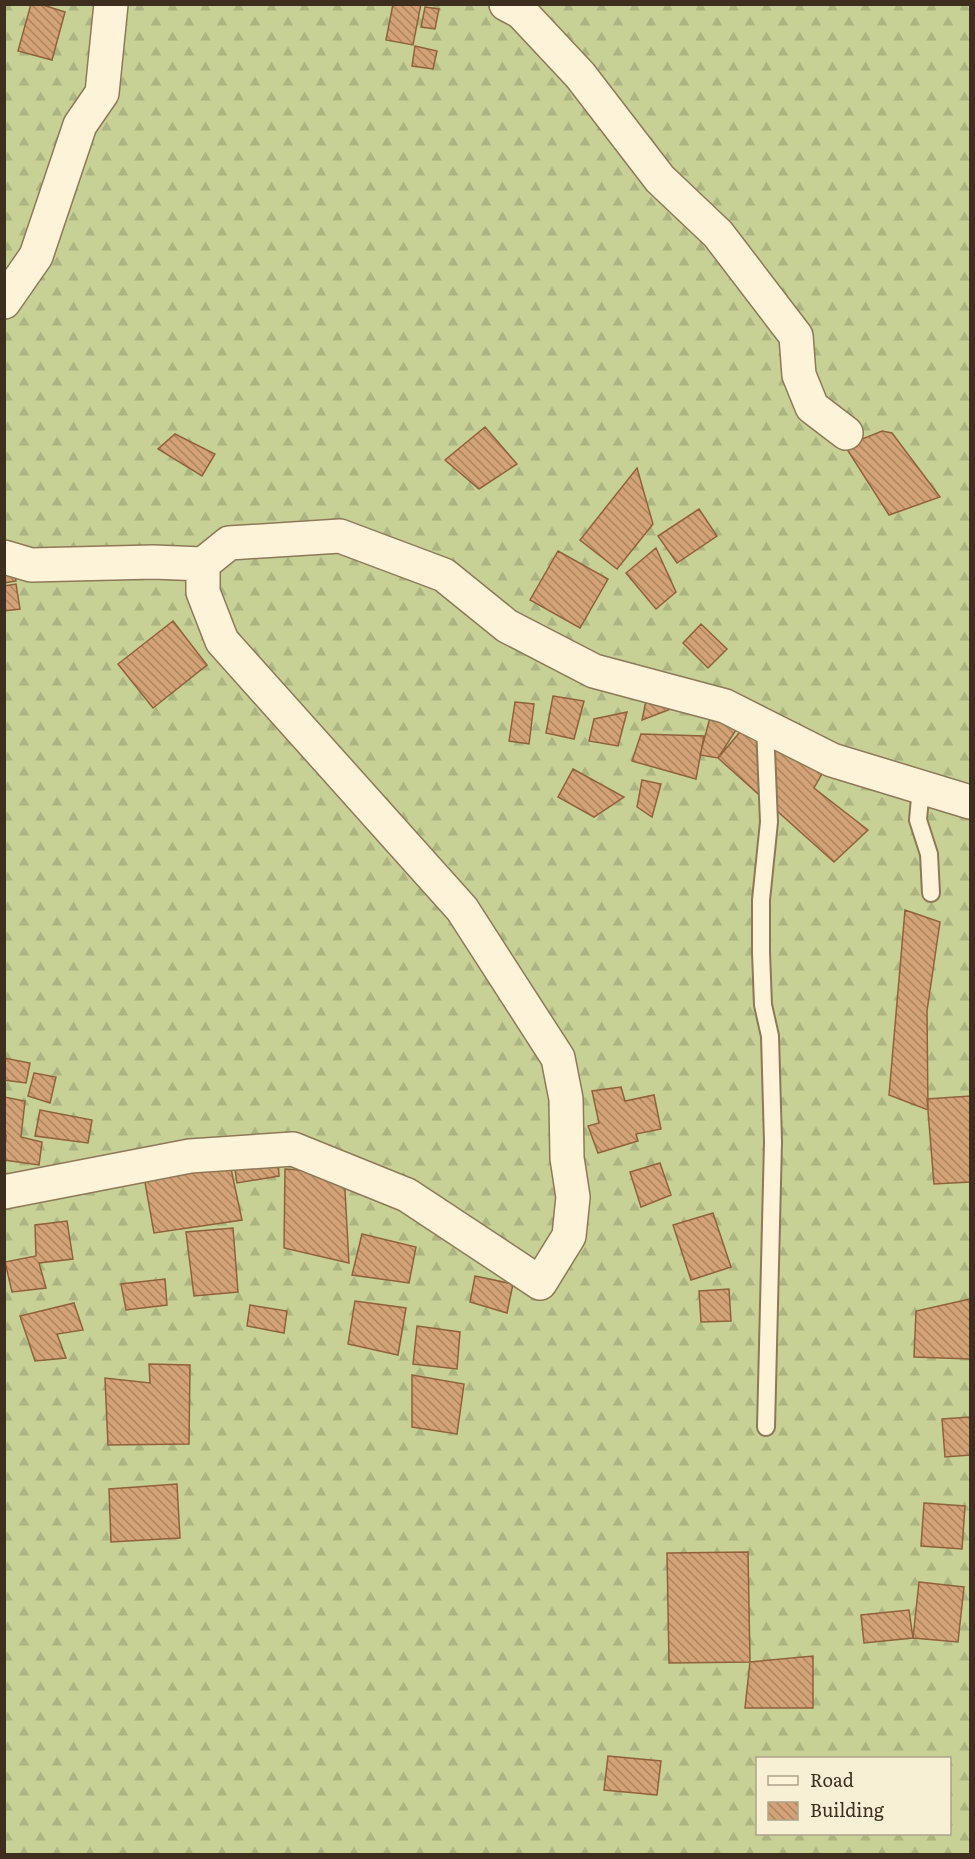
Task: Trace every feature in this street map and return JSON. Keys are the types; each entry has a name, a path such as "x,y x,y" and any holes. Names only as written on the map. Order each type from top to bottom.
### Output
{"street":[{"path":"4,302 36,256 80,125 102,93 111,4"},
{"path":"506,4 521,12 580,75 660,179 718,234 796,336 799,375 812,407 846,433"},
{"path":"4,557 31,565 153,562 203,564 229,543 340,537 444,575 507,626 594,671 725,706 832,760 945,794 970,827"},
{"path":"4,1192 190,1156 293,1149 407,1195 540,1283 569,1236 573,1197 567,1158 566,1099 558,1058 462,909 222,642 203,592 203,564"}],"lane":[{"path":"765,726 770,822 760,900 763,1005 770,1036 773,1142 766,1427"},
{"path":"931,893 929,854 918,820 945,794"}],"green space":[{"path":"5,5 970,5 970,1854 5,1854"}],"building":[{"path":"31,4 40,4 65,12 52,60 18,51"},
{"path":"393,4 421,4 413,45 386,40"},
{"path":"425,7 439,9 435,29 421,27"},
{"path":"415,46 437,51 433,69 412,66"},
{"path":"485,427 517,464 479,489 445,460"},
{"path":"882,431 892,433 940,497 889,515 845,446"},
{"path":"175,434 215,454 202,476 158,449"},
{"path":"637,468 653,524 617,569 580,540"},
{"path":"699,509 717,536 677,563 658,536"},
{"path":"656,548 676,592 656,609 626,573"},
{"path":"12,551 16,581 4,583 4,552"},
{"path":"558,551 608,579 580,628 530,600"},
{"path":"16,584 20,609 4,611 4,586"},
{"path":"173,621 207,665 153,708 118,664"},
{"path":"701,624 727,649 708,668 683,643"},
{"path":"553,696 584,701 574,739 546,733"},
{"path":"647,696 676,707 642,720"},
{"path":"515,702 534,704 529,744 509,741"},
{"path":"627,712 618,746 589,741 594,719"},
{"path":"711,714 745,716 718,758 700,755"},
{"path":"745,726 823,772 814,788 868,830 834,862 718,758"},
{"path":"641,734 704,736 696,779 632,761"},
{"path":"573,769 624,797 594,817 558,797"},
{"path":"642,780 661,784 652,817 637,807"},
{"path":"905,910 940,922 927,1011 928,1110 889,1095"},
{"path":"4,1058 30,1063 26,1083 4,1080"},
{"path":"34,1073 56,1077 50,1103 28,1096"},
{"path":"621,1087 625,1101 654,1095 661,1129 636,1134 638,1141 598,1153 588,1126 599,1123 592,1091"},
{"path":"970,1096 970,1182 934,1184 927,1099"},
{"path":"4,1097 25,1101 21,1137 42,1142 39,1165 4,1160 6,1135 4,1134"},
{"path":"40,1110 92,1120 88,1143 35,1136"},
{"path":"278,1158 279,1176 237,1183 234,1163"},
{"path":"660,1163 671,1195 641,1207 630,1172"},
{"path":"230,1164 242,1220 154,1233 144,1177"},
{"path":"285,1169 344,1173 349,1263 284,1248"},
{"path":"713,1213 731,1267 691,1280 673,1225"},
{"path":"67,1221 73,1259 39,1263 46,1288 12,1292 5,1262 36,1256 35,1225"},
{"path":"233,1228 238,1292 194,1296 186,1232"},
{"path":"362,1234 416,1247 409,1283 352,1275"},
{"path":"475,1276 513,1284 507,1313 470,1302"},
{"path":"165,1279 167,1305 126,1310 121,1284"},
{"path":"729,1289 731,1321 701,1322 699,1291"},
{"path":"970,1299 970,1359 914,1357 916,1311"},
{"path":"355,1301 406,1308 398,1355 348,1344"},
{"path":"74,1303 83,1330 57,1334 66,1358 35,1361 20,1316"},
{"path":"250,1305 287,1311 284,1333 247,1326"},
{"path":"417,1326 460,1332 457,1369 413,1364"},
{"path":"149,1364 190,1365 189,1444 108,1445 105,1378 150,1383"},
{"path":"412,1375 464,1384 457,1434 412,1427"},
{"path":"970,1417 970,1455 945,1457 942,1419"},
{"path":"177,1484 180,1538 111,1542 109,1489"},
{"path":"924,1503 965,1506 962,1549 921,1546"},
{"path":"748,1552 750,1662 669,1663 667,1553"},
{"path":"919,1582 964,1587 958,1642 913,1638"},
{"path":"909,1610 913,1638 864,1643 861,1615"},
{"path":"813,1656 813,1708 745,1708 750,1662"},
{"path":"608,1756 661,1761 657,1795 604,1790"}]}
